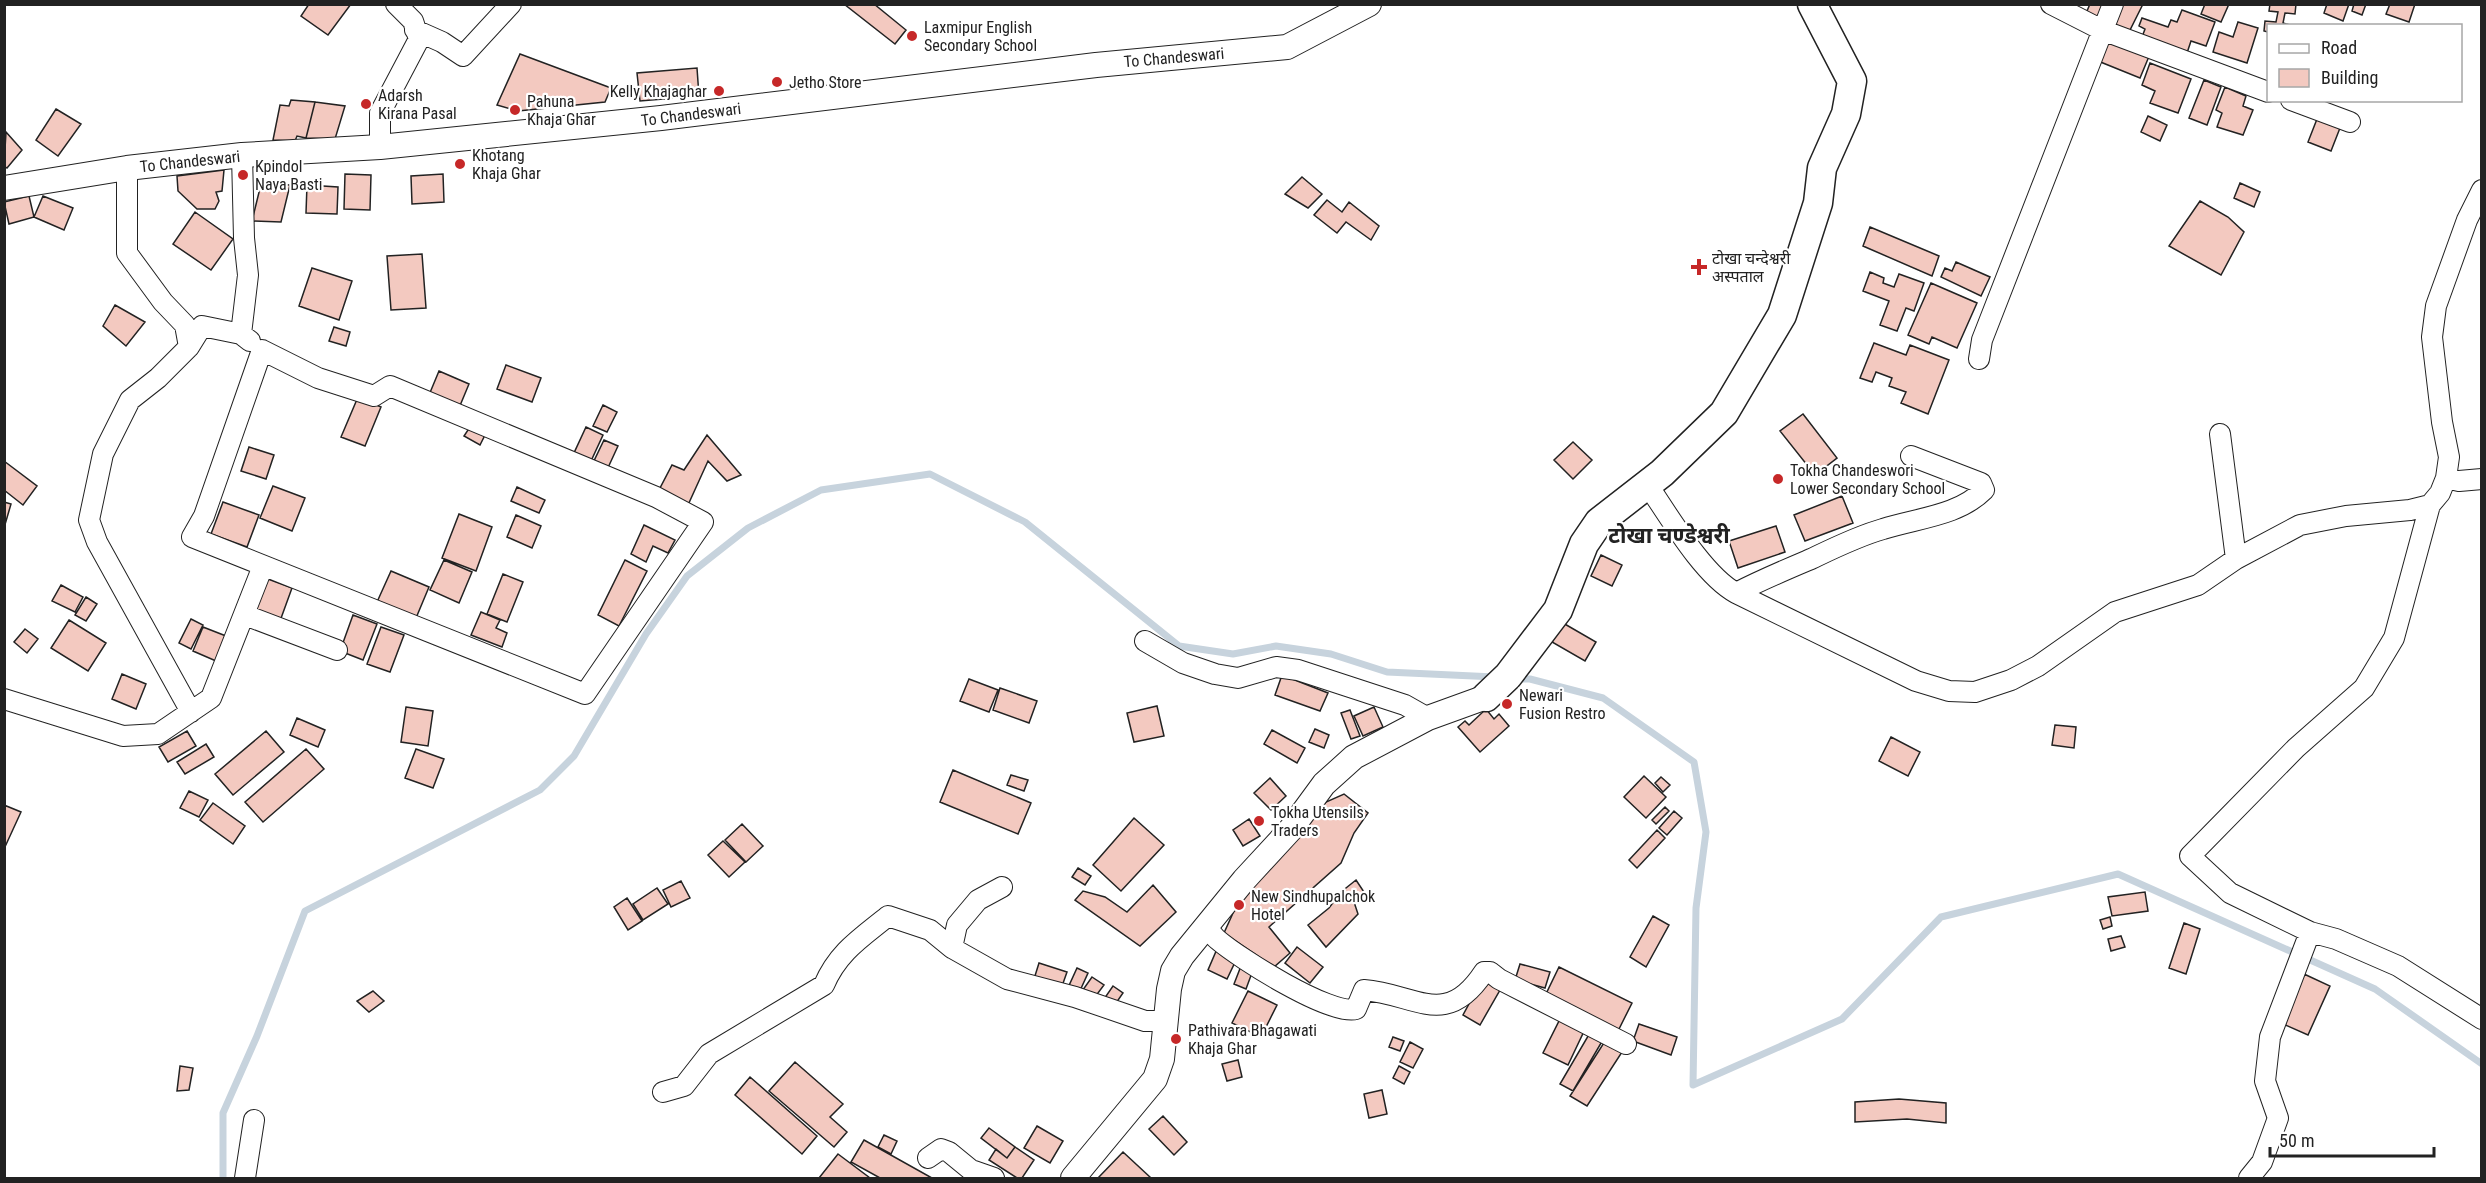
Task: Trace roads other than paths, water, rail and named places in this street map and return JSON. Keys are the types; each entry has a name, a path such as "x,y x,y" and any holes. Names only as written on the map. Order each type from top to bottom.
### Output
{"main road":[{"path":"1486,697 1508,676 1558,610 1584,544 1599,522 1662,473 1724,413 1782,315 1818,203 1822,168 1846,114 1852,81 1812,4"}],"street":[{"path":"380,147 380,113 419,39 413,21 396,4"},
{"path":"416,30 442,42 463,56 511,4"},
{"name":"To Chandeswari","path":"4,188 127,168 242,155 380,147 661,118 1096,65 1287,47 1369,4"},
{"path":"2051,4 2103,30 2267,92"},
{"path":"1979,359 1982,340 2113,4"},
{"path":"2296,102 2350,122"},
{"path":"241,334 248,275 244,238 242,155"},
{"path":"127,168 127,253 163,302 185,325 189,347"},
{"path":"2481,189 2445,276 2434,316 2432,337 2442,422 2449,457 2446,478 2440,493 2430,505 2394,638 2364,688 2296,748 2190,856 2230,894 2310,932 2336,939 2398,966 2481,1018"},
{"path":"191,712 97,542 89,520 103,454 130,399 158,378 189,347 202,326 241,334 262,350 318,378 374,396 390,386 656,497 703,522 585,694 192,537 204,516 262,350"},
{"path":"2220,434 2236,560"},
{"path":"1736,593 1771,574 1883,528 1918,521 1953,509 1974,500 1984,490 1982,483 1911,456"},
{"path":"2446,478 2481,479"},
{"path":"1647,484 1683,537 1724,586 1916,681 1949,691 1975,692 2011,680 2038,666 2115,612 2198,585 2236,560 2300,525 2346,516 2410,510 2430,505"},
{"path":"4,699 123,736 158,734 211,698 263,566"},
{"path":"245,615 337,650"},
{"path":"1145,641 1183,663 1215,674 1238,678 1276,667 1298,670 1405,705 1428,718"},
{"path":"1073,1179 1155,1079 1162,1059 1173,971 1182,956 1244,880 1291,829 1324,784 1354,757 1428,718 1486,697"},
{"path":"952,948 957,925 978,900 1002,886"},
{"path":"663,1092 684,1086 709,1054 824,985 832,966 849,948 888,916 930,930 952,948 1007,979 1075,997 1145,1021 1165,1022"},
{"path":"1206,926 1218,940 1299,993 1345,1010 1356,1009 1364,990 1396,996 1419,1004 1453,1003 1468,994 1484,972 1490,972 1499,979 1626,1044"},
{"path":"2248,1179 2262,1162 2278,1118 2265,1082 2270,1037 2310,932"},
{"path":"245,1179 254,1120"},
{"path":"928,1158 940,1149 949,1152 971,1170 994,1179"}],"waterway":[{"path":"223,1178 223,1113 257,1036 305,911 540,790 574,756 646,634 687,576 748,528 821,490 930,474 1025,522 1179,646 1233,654 1276,646 1331,654 1387,672 1495,677"},
{"path":"1515,679 1530,679 1603,698 1694,762 1706,832 1696,908 1693,1085 1842,1019 1941,917 2118,874 2375,989 2482,1064"}],"place":[{"name":"Laxmipur English Secondary School","path":"912,36"},
{"name":"Jetho Store","path":"777,82"},
{"name":"Kelly Khajaghar","path":"719,91"},
{"name":"Adarsh Kirana Pasal","path":"366,104"},
{"name":"Pahuna Khaja Ghar","path":"515,110"},
{"name":"Khotang Khaja Ghar","path":"460,164"},
{"name":"Kpindol Naya Basti","path":"243,175"},
{"name":"टोखा चन्देश्वरी अस्पताल","path":"1699,267"},
{"name":"Tokha Chandeswori Lower Secondary School","path":"1778,479"},
{"name":"Newari Fusion Restro","path":"1507,704"},
{"name":"Tokha Utensils Traders","path":"1259,821"},
{"name":"New Sindhupalchok Hotel","path":"1239,905"},
{"name":"Pathivara Bhagawati Khaja Ghar","path":"1176,1039"}],"district":[{"name":"टोखा चण्डेश्वरी","path":"1669,535"}]}
